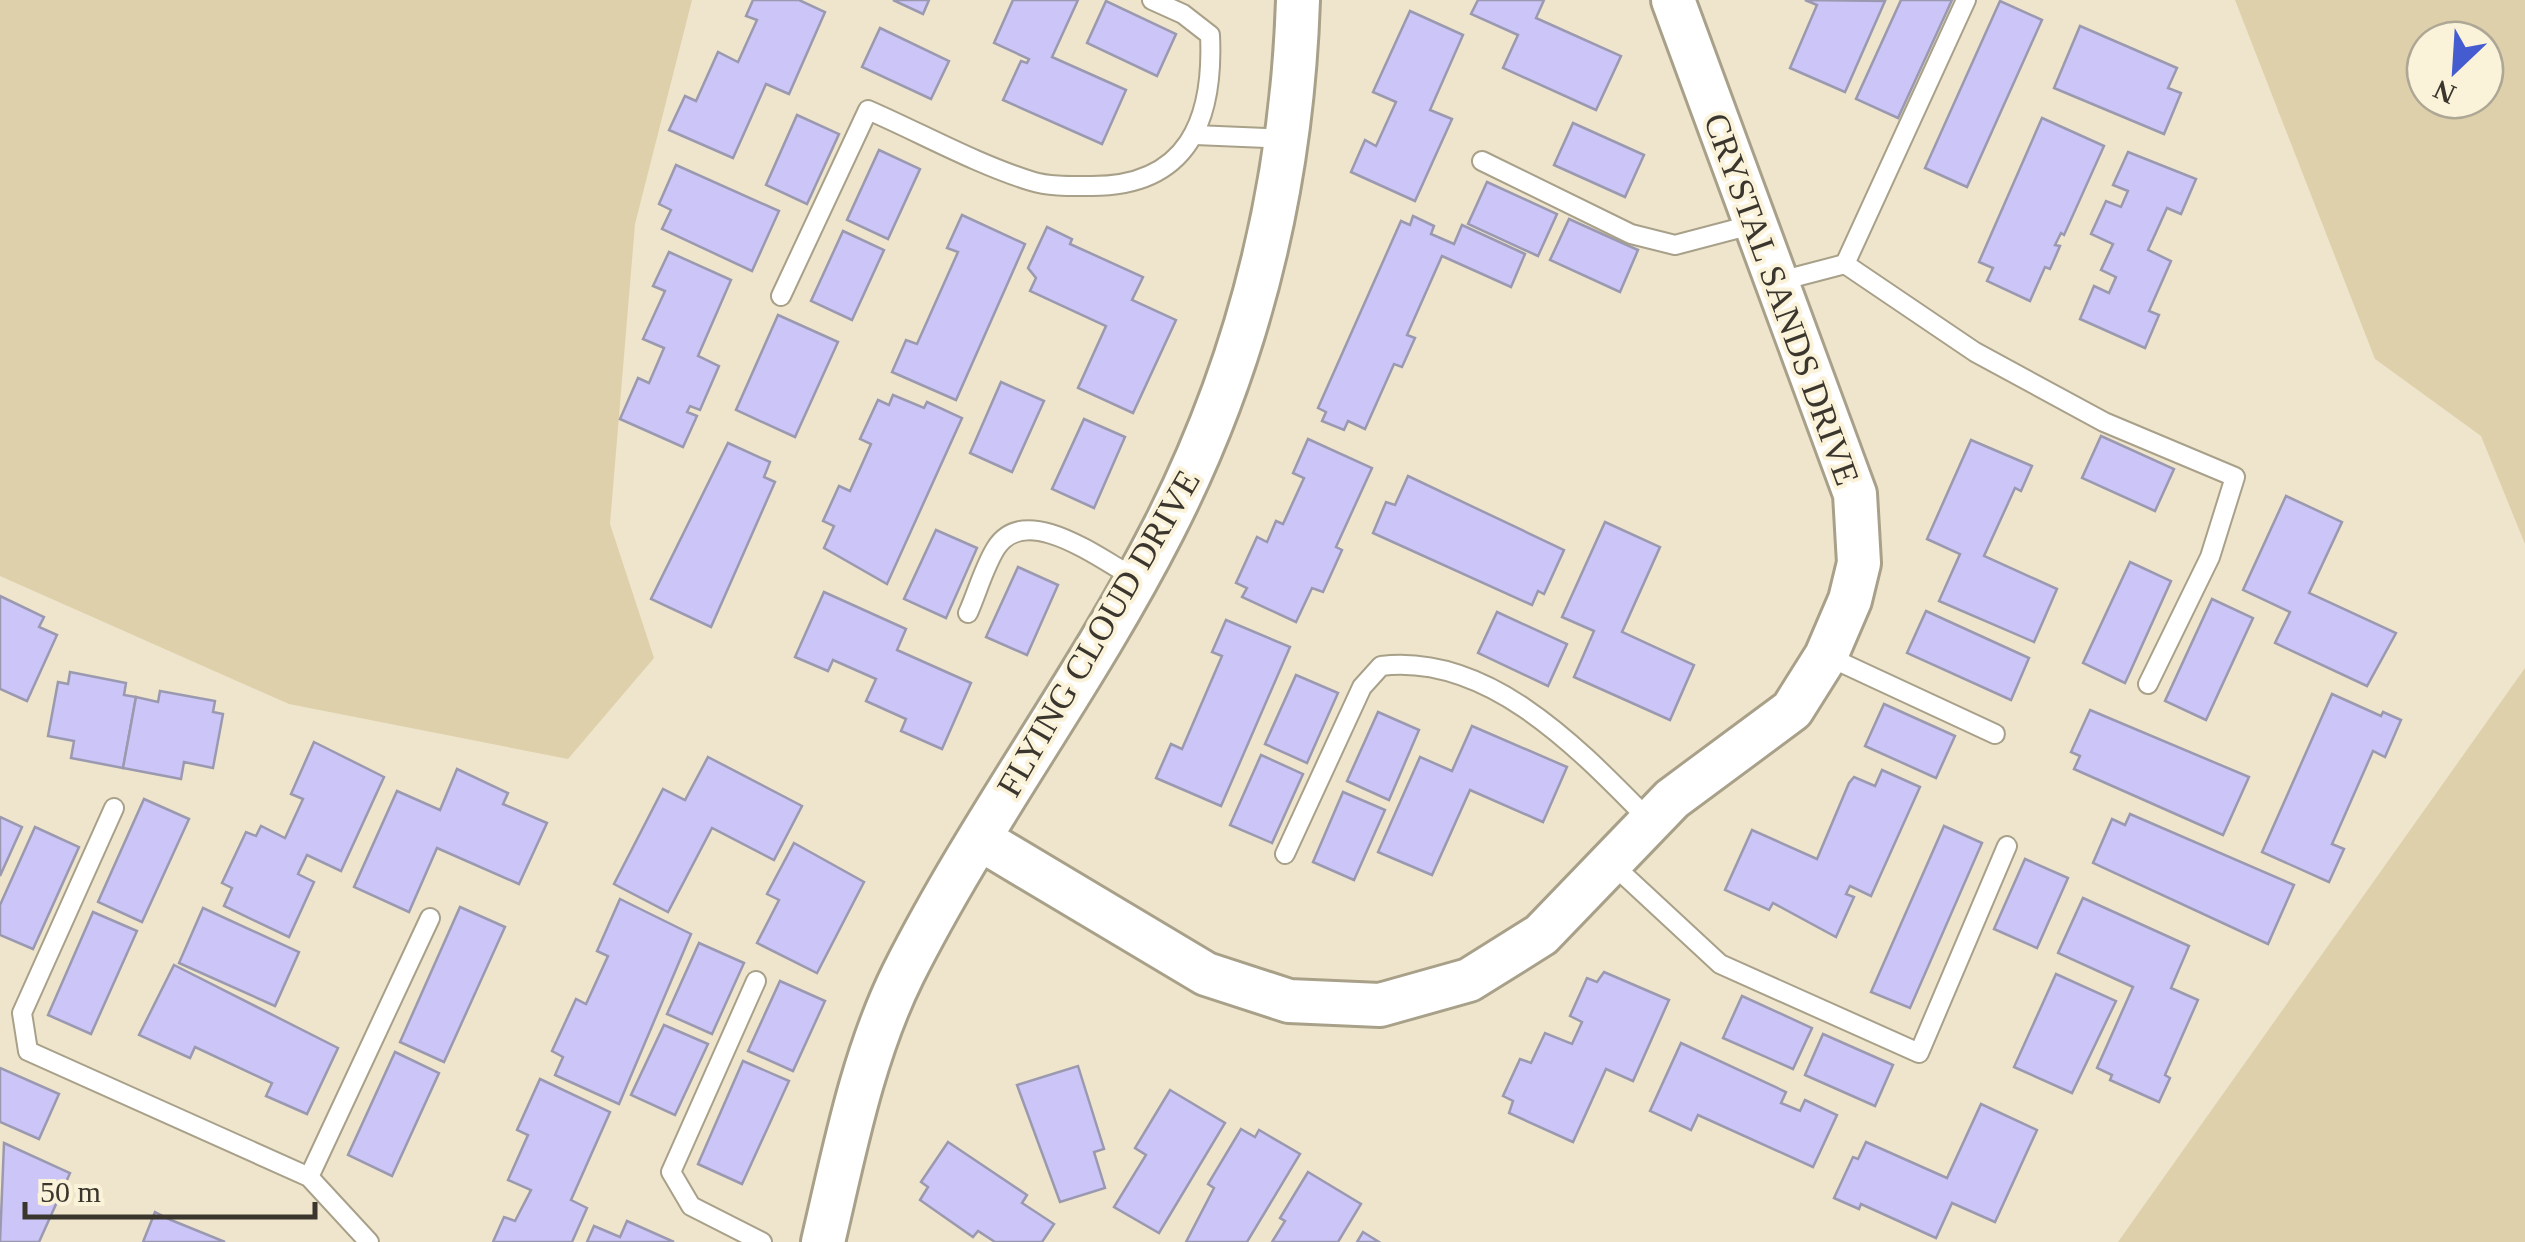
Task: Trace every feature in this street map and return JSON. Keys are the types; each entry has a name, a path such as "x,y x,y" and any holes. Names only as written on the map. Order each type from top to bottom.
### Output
{"street":[{"name":"FLYING CLOUD DRIVE","path":"823,1242 854,1108 902,977 1135,578 1185,485 1232,375 1270,248 1288,139 1298,0"},
{"name":"CRYSTAL SANDS DRIVE","path":"980,839 1206,974 1289,1001 1380,1005 1468,980 1541,935 1672,799 1792,710 1826,656 1850,600 1859,563 1855,494 1673,0"}],"lane":[{"path":"781,296 868,110 1032,181 1070,186 1130,186 1172,162 1195,135 1212,78 1210,35 1184,14 1152,0"},
{"path":"1844,264 1966,0"},
{"path":"1195,135 1288,139"},
{"path":"1482,161 1631,234 1675,244 1755,224"},
{"path":"1776,282 1844,264 1991,360 2104,422 2235,477 2210,557 2148,684"},
{"path":"968,613 996,547 1010,533 1026,528 1050,533 1135,578"},
{"path":"1826,656 1994,734"},
{"path":"1285,854 1362,687 1381,666 1409,662 1442,670 1532,713 1568,739 1650,821"},
{"path":"114,808 22,1013 28,1051 309,1178 369,1242"},
{"path":"1610,861 1720,964 1919,1053 2007,846"},
{"path":"309,1178 430,918"},
{"path":"756,982 671,1172 691,1206 762,1242"}],"shaded area":[{"path":"0,0 692,0 635,224 610,524 654,658 568,759 289,704 0,576"},
{"path":"2235,0 2525,0 2525,544 2481,436 2375,359"},
{"path":"2525,668 2525,1242 2118,1242"}],"building":[{"path":"753,0 799,0 825,12 789,94 766,84 733,158 669,130 685,96 696,101 718,52 738,62 757,20 746,16"},
{"path":"893,0 929,0 923,14"},
{"path":"1013,0 1078,0 1052,57 1126,90 1102,144 1003,100 1021,61 1027,63 1029,59 994,43"},
{"path":"1478,0 1544,0 1536,18 1621,56 1596,110 1503,68 1518,35 1471,14"},
{"path":"1805,0 1885,1 1845,92 1790,68 1817,5"},
{"path":"1901,0 1952,0 1898,118 1856,99"},
{"path":"1106,1 1176,34 1157,76 1087,43"},
{"path":"2000,1 2042,20 1967,187 1925,168"},
{"path":"1410,11 1463,35 1430,110 1452,119 1415,201 1351,172 1365,140 1376,146 1396,102 1373,92"},
{"path":"2080,26 2177,68 2168,88 2181,93 2164,134 2054,88"},
{"path":"880,28 949,61 931,99 862,67"},
{"path":"797,115 839,134 807,204 766,185"},
{"path":"2042,118 2104,146 2064,235 2061,233 2055,245 2060,246 2050,269 2045,267 2030,301 1987,281 1993,268 1979,262"},
{"path":"1573,123 1644,155 1625,197 1554,165"},
{"path":"879,150 920,169 888,239 847,220"},
{"path":"2128,152 2196,179 2181,214 2167,208 2148,250 2171,261 2149,311 2159,315 2145,348 2080,319 2094,286 2109,293 2116,277 2101,270 2113,244 2091,234 2106,201 2121,207 2128,191 2113,185"},
{"path":"676,165 779,211 752,271 662,229 671,210 659,204"},
{"path":"1487,182 1557,214 1538,256 1468,224"},
{"path":"962,215 1025,244 956,400 892,372 906,340 917,344 958,252 947,248"},
{"path":"1413,216 1434,226 1431,234 1454,244 1462,225 1525,254 1511,287 1442,256 1407,335 1415,338 1402,367 1394,364 1365,429 1348,421 1344,430 1322,421 1326,412 1318,408 1401,221 1410,225"},
{"path":"1569,219 1638,250 1620,292 1550,260"},
{"path":"1047,227 1072,239 1070,244 1143,277 1132,300 1176,320 1133,413 1078,388 1106,326 1030,291 1036,278 1028,268"},
{"path":"843,231 884,250 852,320 811,301"},
{"path":"669,252 731,280 698,356 719,366 700,410 690,406 687,412 697,416 683,447 620,419 638,378 649,383 664,348 643,339 665,291 653,286"},
{"path":"778,315 838,342 795,437 736,410"},
{"path":"1001,382 1044,401 1012,472 970,453"},
{"path":"893,395 924,408 927,402 962,418 887,584 824,548 834,526 823,521 839,486 850,491 871,444 860,439 878,400 889,405"},
{"path":"1084,419 1125,437 1094,508 1052,489"},
{"path":"2101,436 2174,469 2155,511 2082,478"},
{"path":"1308,439 1372,468 1336,547 1342,550 1323,592 1312,588 1296,622 1242,597 1247,588 1236,583 1257,537 1267,542 1276,521 1283,524 1304,478 1293,473"},
{"path":"1971,440 2032,466 2021,491 2015,488 1984,556 2057,589 2034,642 1939,601 1960,554 1927,539"},
{"path":"728,443 770,462 764,477 775,482 711,627 651,599"},
{"path":"1408,476 1564,550 1544,594 1538,591 1532,605 1373,533 1386,502 1395,505"},
{"path":"2286,496 2342,522 2309,593 2396,633 2367,686 2275,643 2290,612 2243,590"},
{"path":"1605,522 1660,547 1622,632 1694,665 1670,720 1574,677 1594,631 1562,617"},
{"path":"936,530 977,548 946,618 904,599"},
{"path":"2130,562 2171,581 2125,683 2083,663"},
{"path":"1018,567 1058,585 1027,655 986,637"},
{"path":"824,592 906,629 897,650 971,683 942,749 901,731 906,719 866,701 876,679 833,660 828,671 795,657"},
{"path":"0,596 44,617 39,627 57,635 27,701 0,689"},
{"path":"2212,599 2253,618 2206,720 2165,701"},
{"path":"1926,611 2029,658 2011,700 1907,653"},
{"path":"1497,612 1567,644 1548,686 1478,653"},
{"path":"1226,620 1290,647 1221,806 1156,778 1171,744 1182,749 1222,656 1212,652"},
{"path":"70,672 126,683 124,695 136,697 123,768 71,758 74,741 48,736 58,682 68,684"},
{"path":"1296,675 1338,693 1307,763 1265,744"},
{"path":"160,691 215,701 213,712 223,714 213,768 184,762 181,779 123,768 136,697 158,702"},
{"path":"2332,694 2381,716 2383,712 2401,720 2385,757 2373,751 2332,844 2344,849 2329,882 2262,852"},
{"path":"1884,704 1955,736 1936,778 1865,746"},
{"path":"2090,710 2249,777 2223,835 2074,769 2080,756 2071,752"},
{"path":"1378,712 1419,730 1389,800 1347,781"},
{"path":"1472,726 1567,767 1543,822 1470,790 1432,875 1378,852 1420,757 1452,771"},
{"path":"314,742 384,777 341,871 307,855 298,874 314,882 289,937 224,906 232,888 222,883 246,832 256,836 261,826 285,838 303,799 291,794"},
{"path":"1261,755 1303,774 1272,843 1230,825"},
{"path":"708,757 802,806 774,860 712,828 668,912 614,884 663,789 685,800"},
{"path":"457,769 508,793 503,804 547,823 519,884 437,848 409,912 354,887 397,791 440,810"},
{"path":"1882,770 1920,787 1871,896 1850,886 1846,894 1854,897 1836,937 1773,903 1769,910 1725,890 1752,830 1817,859 1849,783 1854,777 1875,786"},
{"path":"1343,792 1385,810 1354,880 1313,862"},
{"path":"144,799 189,819 142,922 98,902"},
{"path":"2130,814 2294,885 2268,944 2093,863 2112,819 2125,825"},
{"path":"0,817 22,827 0,876"},
{"path":"1944,826 1982,843 1910,1008 1871,992"},
{"path":"35,827 79,847 33,949 0,935 0,905"},
{"path":"794,843 864,882 817,973 757,943 779,900 767,894"},
{"path":"2025,859 2068,878 2037,948 1994,929"},
{"path":"2083,898 2189,946 2171,988 2198,1000 2165,1075 2170,1078 2159,1102 2110,1080 2112,1075 2097,1068 2133,987 2058,953"},
{"path":"620,899 691,934 619,1104 555,1075 563,1057 552,1051 576,999 586,1004 608,956 597,951"},
{"path":"460,907 505,927 444,1062 400,1042"},
{"path":"203,908 299,952 275,1006 179,963"},
{"path":"93,912 137,931 91,1034 48,1015"},
{"path":"699,943 744,963 712,1034 667,1014"},
{"path":"174,965 338,1048 307,1114 266,1096 272,1083 195,1047 190,1058 139,1035"},
{"path":"1604,972 1669,1000 1633,1081 1606,1069 1573,1142 1509,1113 1513,1101 1503,1096 1520,1059 1531,1063 1545,1033 1572,1044 1582,1022 1570,1016 1587,978 1597,982"},
{"path":"2056,974 2116,1001 2072,1093 2014,1067"},
{"path":"780,981 825,1001 793,1071 748,1051"},
{"path":"1742,996 1812,1028 1793,1069 1723,1038"},
{"path":"664,1025 708,1044 675,1115 631,1095"},
{"path":"1823,1034 1893,1065 1875,1106 1805,1075"},
{"path":"1681,1043 1786,1092 1781,1103 1800,1111 1805,1100 1837,1115 1813,1167 1698,1115 1691,1130 1650,1111"},
{"path":"395,1052 439,1073 392,1176 348,1155"},
{"path":"743,1061 789,1081 742,1184 698,1164"},
{"path":"1078,1066 1104,1149 1094,1152 1105,1188 1060,1202 1017,1085"},
{"path":"0,1068 59,1094 39,1139 0,1122"},
{"path":"540,1079 610,1112 571,1200 587,1208 572,1242 493,1242 504,1217 515,1221 531,1190 508,1180 528,1135 517,1130"},
{"path":"1170,1090 1225,1123 1159,1233 1114,1207 1146,1155 1135,1148"},
{"path":"1981,1104 2037,1130 1995,1222 1952,1203 1936,1238 1861,1204 1859,1209 1834,1198 1853,1157 1858,1159 1866,1142 1947,1178"},
{"path":"1241,1129 1255,1137 1259,1130 1300,1154 1247,1242 1186,1242 1214,1188 1208,1184"},
{"path":"948,1142 1027,1195 1022,1203 1054,1224 1042,1242 995,1242 978,1231 973,1237 920,1200 928,1187 921,1182"},
{"path":"4,1143 70,1173 39,1242 0,1242"},
{"path":"1308,1172 1361,1204 1338,1242 1272,1242 1285,1221 1280,1218"},
{"path":"155,1212 171,1220 225,1242 143,1242"},
{"path":"627,1221 674,1242 587,1242 594,1226 620,1237"},
{"path":"1363,1232 1379,1242 1357,1242"}]}
